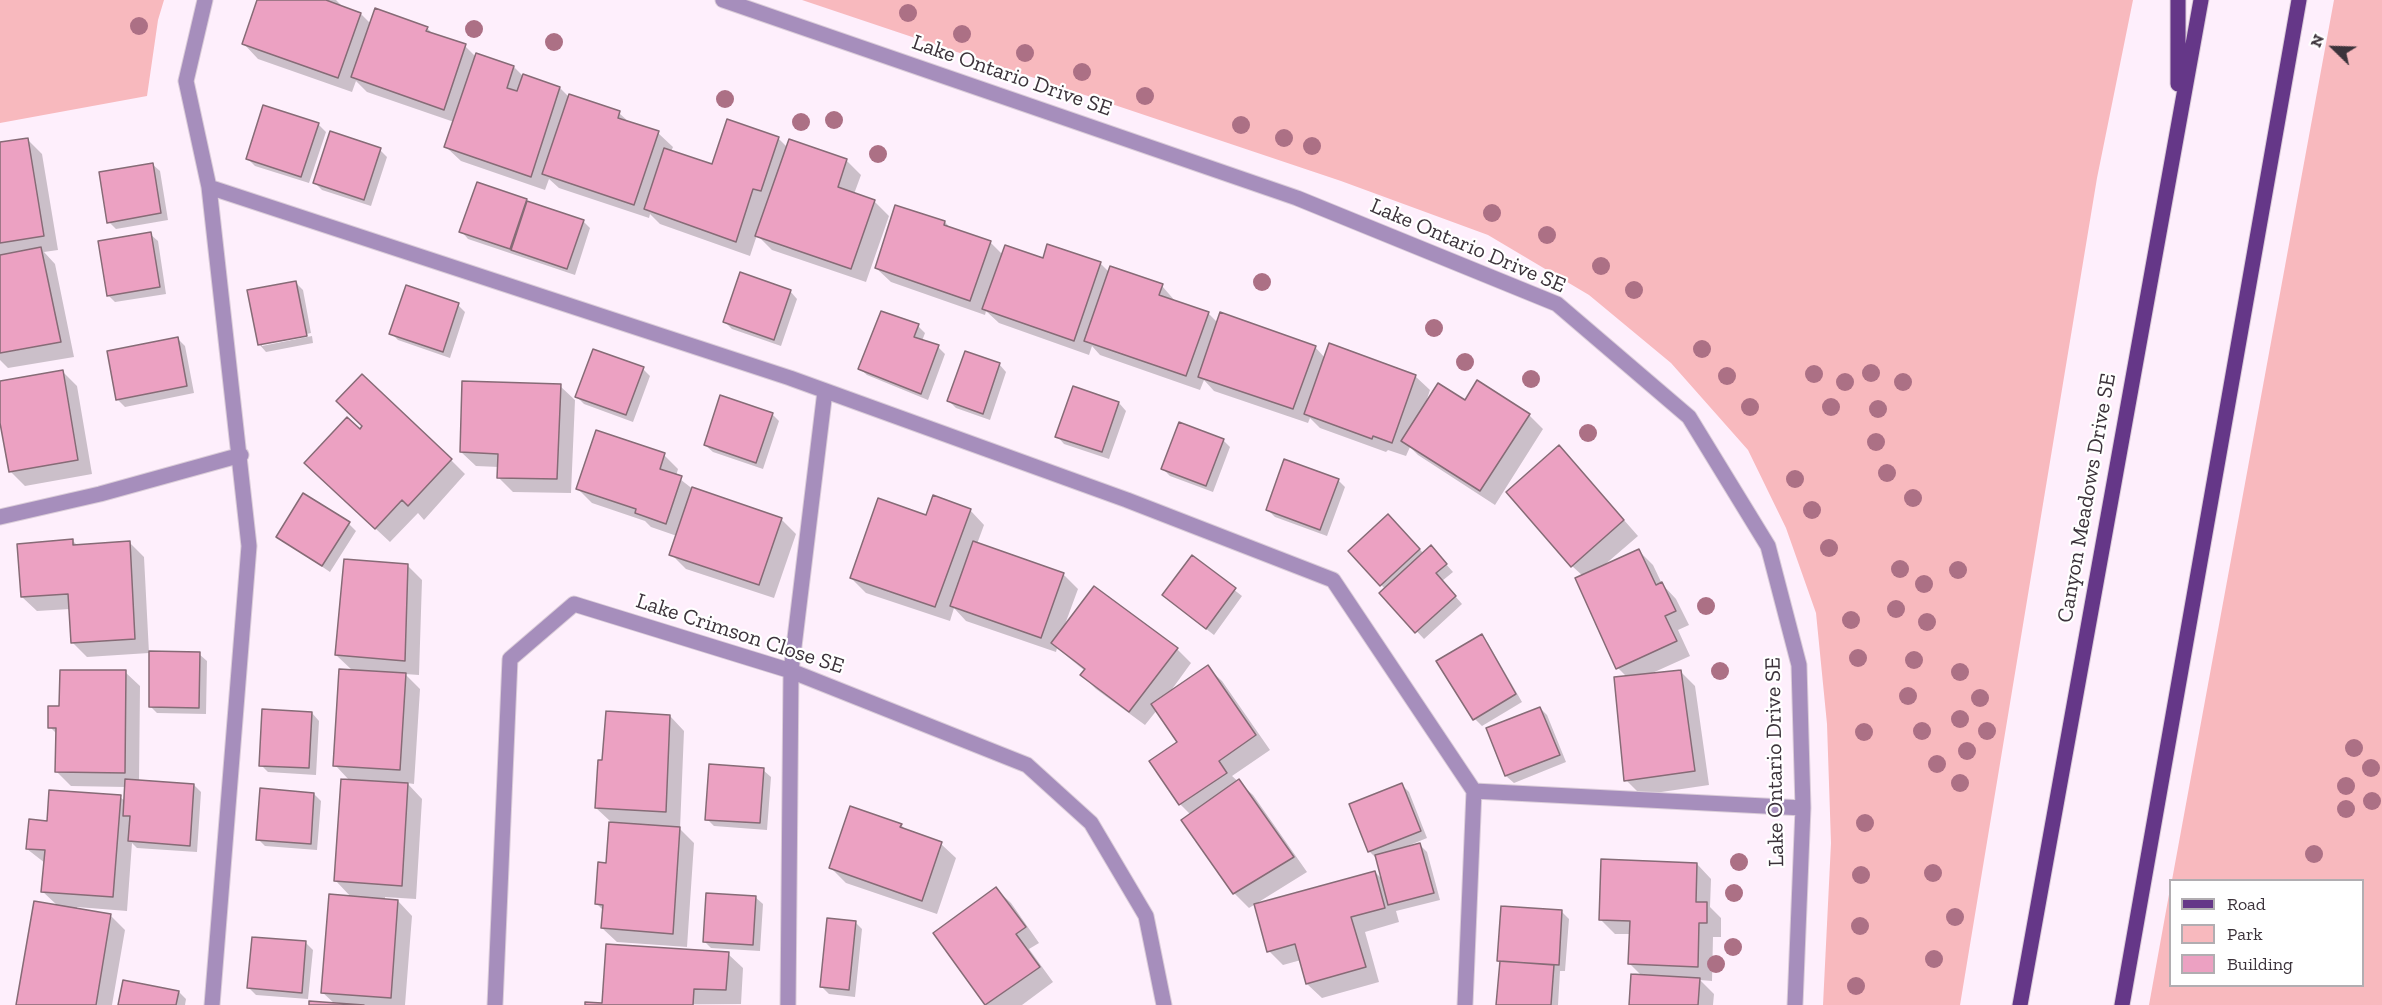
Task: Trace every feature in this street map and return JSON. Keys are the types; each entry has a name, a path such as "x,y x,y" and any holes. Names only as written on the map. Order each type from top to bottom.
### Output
{"main road":[{"path":"2178,0 2178,118"},
{"name":"Canyon Meadows Drive SE","path":"2020,1005 2201,0"},
{"path":"2122,1005 2299,0"}],"street":[{"path":"205,0 186,81 209,187 241,455 249,546 212,1005"},
{"name":"Lake Ontario Drive SE","path":"723,0 1297,198 1557,304 1689,417 1768,546 1799,665 1803,808 1795,1005"},
{"path":"209,187 825,391 1127,500 1333,580 1474,791 1465,1005"},
{"path":"788,1005 791,671 825,391"},
{"path":"0,517 100,494 241,455"},
{"name":"Lake Crimson Close SE","path":"495,1005 510,659 574,604 791,671 1027,765 1091,823 1146,916 1164,1005"},
{"path":"1474,791 1803,808"}],"green space":[{"path":"0,0 164,0 158,20 147,96 0,123"},
{"path":"802,0 2133,0 2097,178 1960,1005 1823,1005 1831,843 1827,724 1816,613 1786,528 1748,450 1671,363 1589,295 1488,235 1341,181"},
{"path":"2334,0 2382,0 2382,1005 2149,1005 2169,895 2169,987 2364,987 2364,879 2172,879"}],"building":[{"path":"257,0 326,0 361,13 338,78 242,44"},
{"path":"375,8 428,27 426,31 466,44 444,110 351,77"},
{"path":"476,53 514,66 507,88 517,91 523,74 560,87 531,177 444,147"},
{"path":"569,94 620,111 618,118 659,131 634,205 542,174"},
{"path":"263,105 319,123 301,177 246,159"},
{"path":"727,119 779,137 761,191 753,189 736,242 644,209 664,148 712,164"},
{"path":"330,131 381,148 364,200 313,183"},
{"path":"28,138 44,236 0,243 0,142"},
{"path":"789,139 847,159 838,187 875,200 851,269 755,236"},
{"path":"153,163 161,213 107,223 99,172"},
{"path":"477,182 527,199 510,249 459,232"},
{"path":"527,201 584,220 567,269 511,250"},
{"path":"895,205 945,221 944,225 991,241 970,301 875,268"},
{"path":"151,232 160,287 107,296 98,241"},
{"path":"1047,244 1101,262 1074,341 982,309 1005,245 1043,258"},
{"path":"41,247 61,342 0,353 0,255"},
{"path":"1110,266 1163,284 1159,295 1209,312 1186,376 1084,341"},
{"path":"740,272 791,290 774,340 723,322"},
{"path":"296,281 307,336 258,345 247,290"},
{"path":"406,285 459,303 443,352 389,334"},
{"path":"881,311 919,324 914,337 939,345 921,394 858,369"},
{"path":"1220,312 1316,346 1293,409 1198,377"},
{"path":"178,337 187,386 116,400 107,351"},
{"path":"1329,343 1416,375 1392,443 1373,436 1372,439 1304,414"},
{"path":"593,349 644,367 626,415 575,397"},
{"path":"965,351 1000,363 983,414 947,401"},
{"path":"63,370 78,460 9,472 0,423 0,381"},
{"path":"362,374 452,459 408,506 402,500 375,529 304,463 347,417 360,429 362,426 336,401"},
{"path":"1477,380 1530,414 1480,491 1401,441 1438,383 1465,400"},
{"path":"462,381 561,384 557,479 497,478 498,454 460,452"},
{"path":"1073,386 1119,402 1102,452 1055,437"},
{"path":"720,395 773,413 756,463 704,445"},
{"path":"1179,422 1224,439 1206,486 1161,469"},
{"path":"596,430 665,453 660,469 682,476 666,524 635,513 636,509 576,489"},
{"path":"1559,445 1624,520 1571,567 1506,492"},
{"path":"1284,459 1339,479 1320,530 1266,510"},
{"path":"692,487 782,518 759,585 669,555"},
{"path":"303,493 350,522 322,566 276,537"},
{"path":"933,495 971,509 935,607 850,578 878,498 926,515"},
{"path":"1388,514 1420,549 1380,586 1348,551"},
{"path":"73,539 73,545 130,541 135,639 71,643 68,594 21,597 17,544"},
{"path":"973,541 1064,573 1041,638 950,606"},
{"path":"1431,545 1447,564 1436,573 1456,596 1415,633 1379,593"},
{"path":"1639,549 1656,585 1662,582 1676,611 1665,616 1677,641 1616,669 1575,578"},
{"path":"1192,555 1236,588 1206,629 1162,595"},
{"path":"344,559 408,564 405,661 335,655"},
{"path":"1094,586 1178,648 1129,712 1080,675 1085,669 1051,643"},
{"path":"1482,634 1516,694 1473,720 1436,661"},
{"path":"149,651 200,652 199,708 149,707"},
{"path":"1208,665 1256,735 1219,761 1227,773 1179,805 1149,761 1177,742 1151,704"},
{"path":"339,669 406,673 400,770 333,766"},
{"path":"60,670 126,670 125,773 55,772 56,728 48,728 48,706 59,706"},
{"path":"1681,670 1695,771 1624,781 1614,677"},
{"path":"1540,707 1560,755 1505,776 1486,728"},
{"path":"262,709 312,712 309,768 259,766"},
{"path":"606,711 670,715 666,812 595,808 598,760 602,760"},
{"path":"709,764 764,768 760,823 705,820"},
{"path":"125,779 194,784 190,846 128,841 130,816 123,816"},
{"path":"341,779 408,783 402,886 334,881"},
{"path":"1239,779 1294,857 1233,894 1181,820"},
{"path":"1402,783 1421,831 1368,852 1349,804"},
{"path":"260,788 314,793 311,844 256,840"},
{"path":"49,790 121,795 113,897 41,892 45,850 26,849 29,819 47,821"},
{"path":"850,806 902,824 900,827 942,842 922,901 829,868"},
{"path":"609,822 680,827 673,934 601,928 603,905 595,904 598,862 606,863"},
{"path":"1420,843 1434,893 1388,905 1375,855"},
{"path":"1601,859 1697,863 1696,902 1707,902 1707,923 1699,923 1698,967 1628,964 1630,921 1599,920"},
{"path":"1375,871 1385,908 1351,917 1366,967 1306,984 1295,944 1267,952 1254,904"},
{"path":"996,887 1026,927 1016,934 1040,967 985,1005 933,933"},
{"path":"706,893 756,896 753,945 703,942"},
{"path":"329,894 398,900 391,998 321,993"},
{"path":"34,901 111,914 96,1005 16,1005"},
{"path":"1501,906 1562,910 1559,965 1497,961"},
{"path":"827,918 856,921 849,990 820,987"},
{"path":"252,937 306,941 302,993 247,988"},
{"path":"606,944 729,952 726,990 694,989 693,1005 585,1005 585,1002 602,1003"},
{"path":"1500,961 1554,965 1551,1005 1496,1005"},
{"path":"1631,974 1700,978 1698,1005 1629,1005"},
{"path":"123,980 179,991 176,1005 118,1005"},
{"path":"309,1001 364,1005 309,1005"}]}
